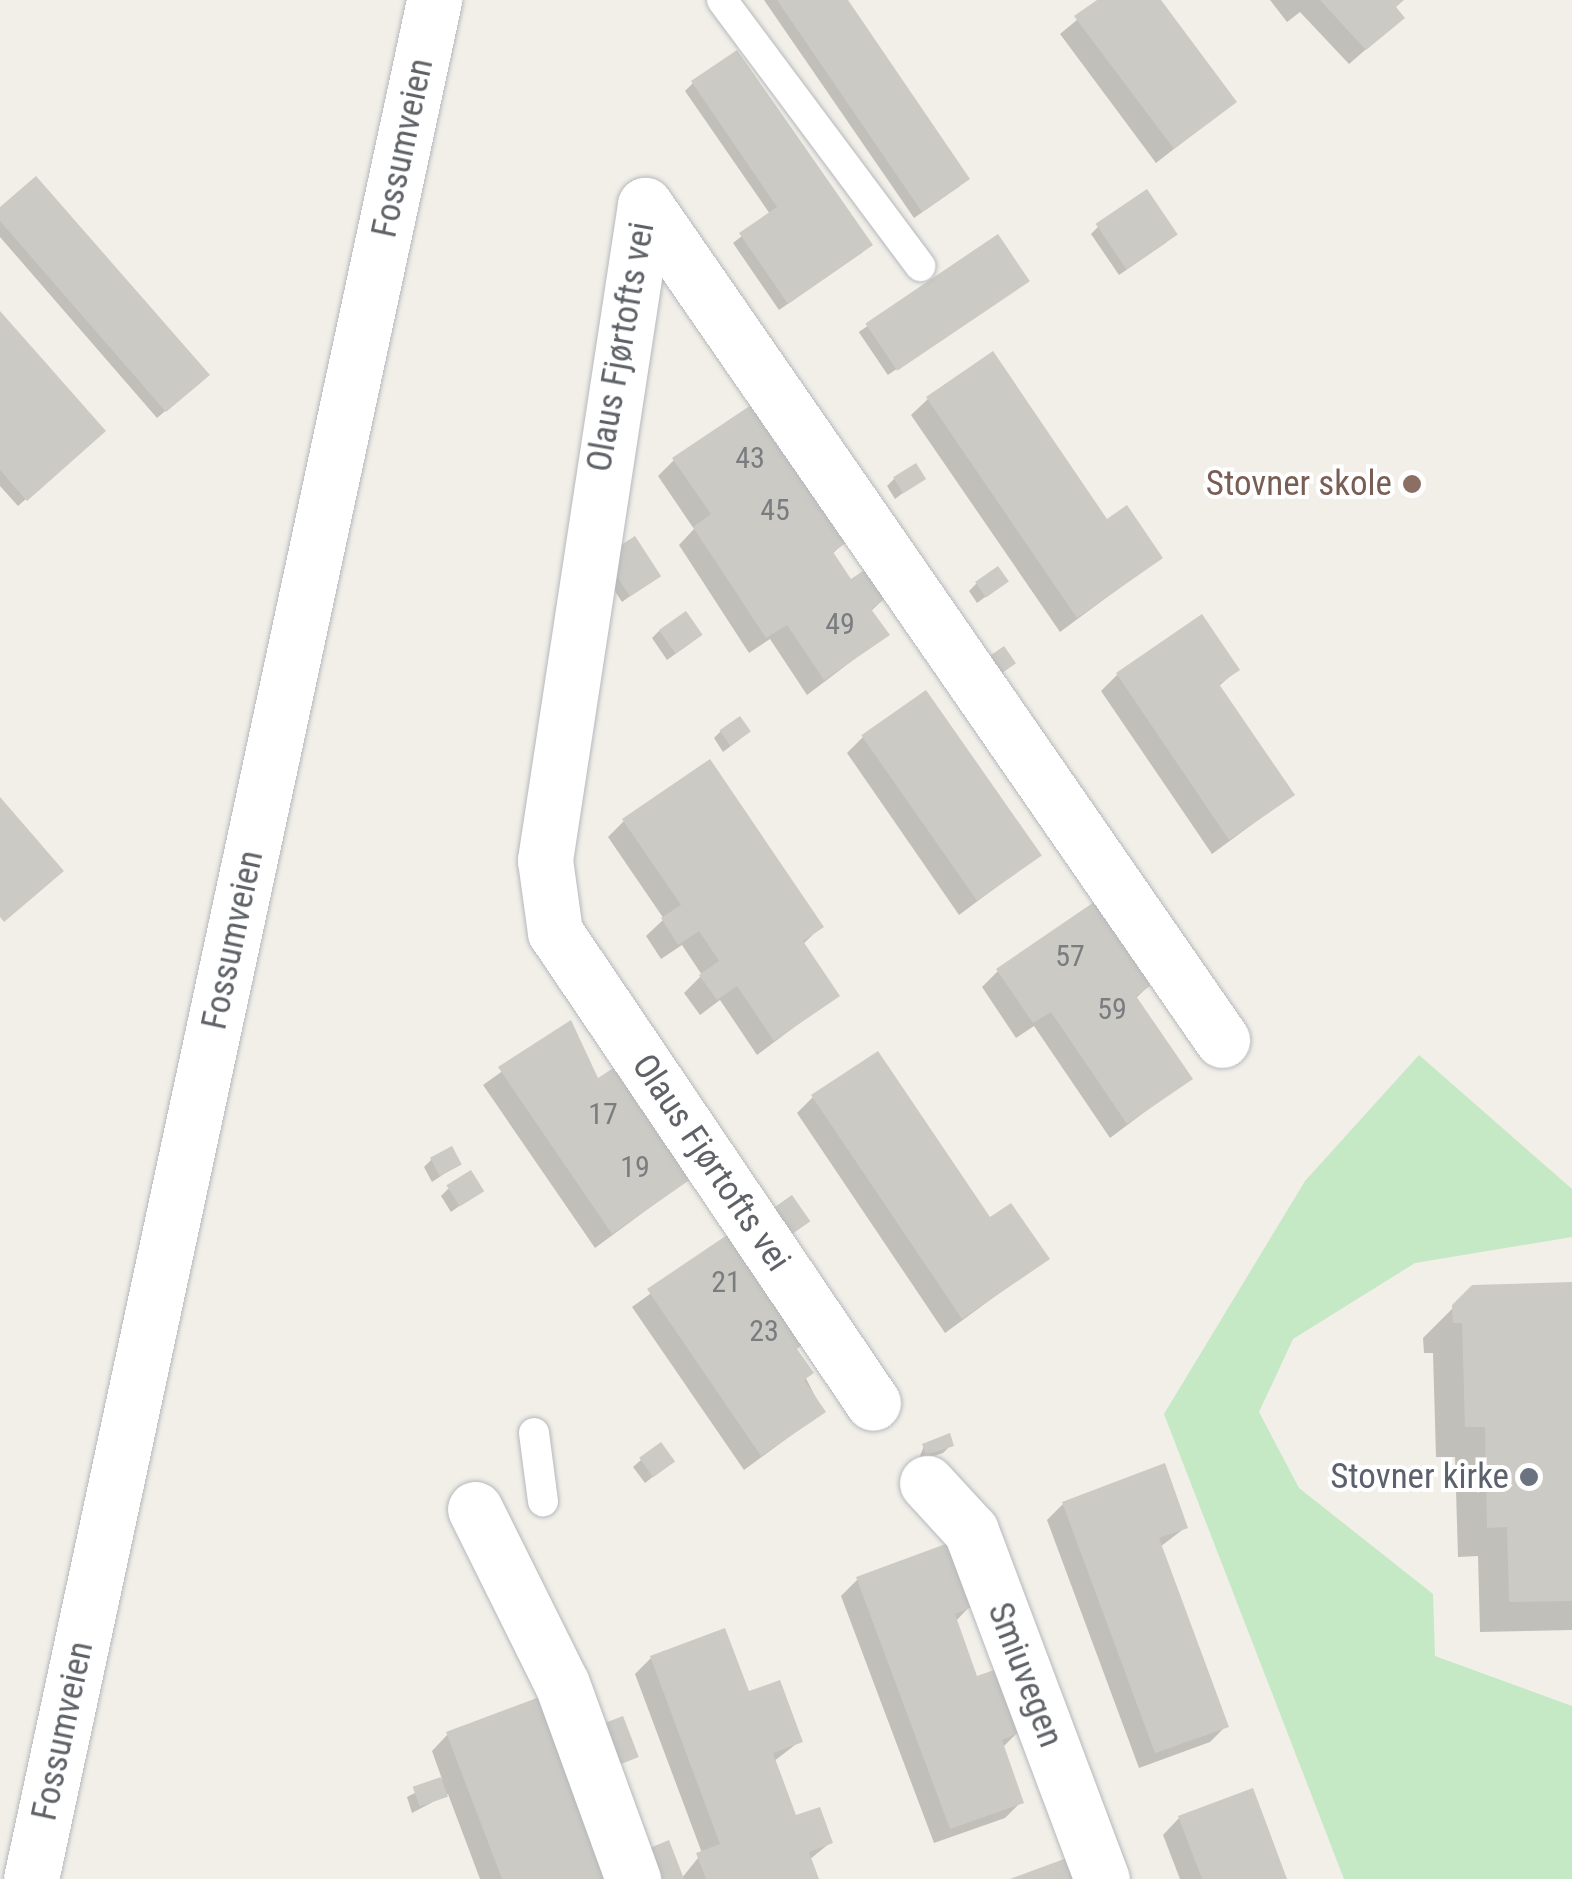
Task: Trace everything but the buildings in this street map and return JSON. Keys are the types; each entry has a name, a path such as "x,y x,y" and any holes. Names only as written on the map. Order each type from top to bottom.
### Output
{"street":[{"name":"Fossumveien","path":"31,1879 434,0"},
{"name":"Olaus Fjørtofts vei","path":"873,1403 554,932 545,860 645,204 1222,1040"},
{"name":"Smiuvegen","path":"927,1483 971,1531 1102,1879"},
{"path":"475,1509 562,1684 633,1879"}],"lane":[{"path":"722,0 920,266"},
{"path":"534,1433 543,1501"}],"green space":[{"path":"1419,1055 1572,1189 1572,1237 1415,1263 1293,1339 1259,1412 1299,1488 1433,1594 1435,1656 1572,1706 1572,1879 1344,1879 1164,1414 1305,1181"}],"place":[{"name":"Stovner skole","path":"1412,484"},
{"name":"Stovner kirke","path":"1529,1477"}]}
